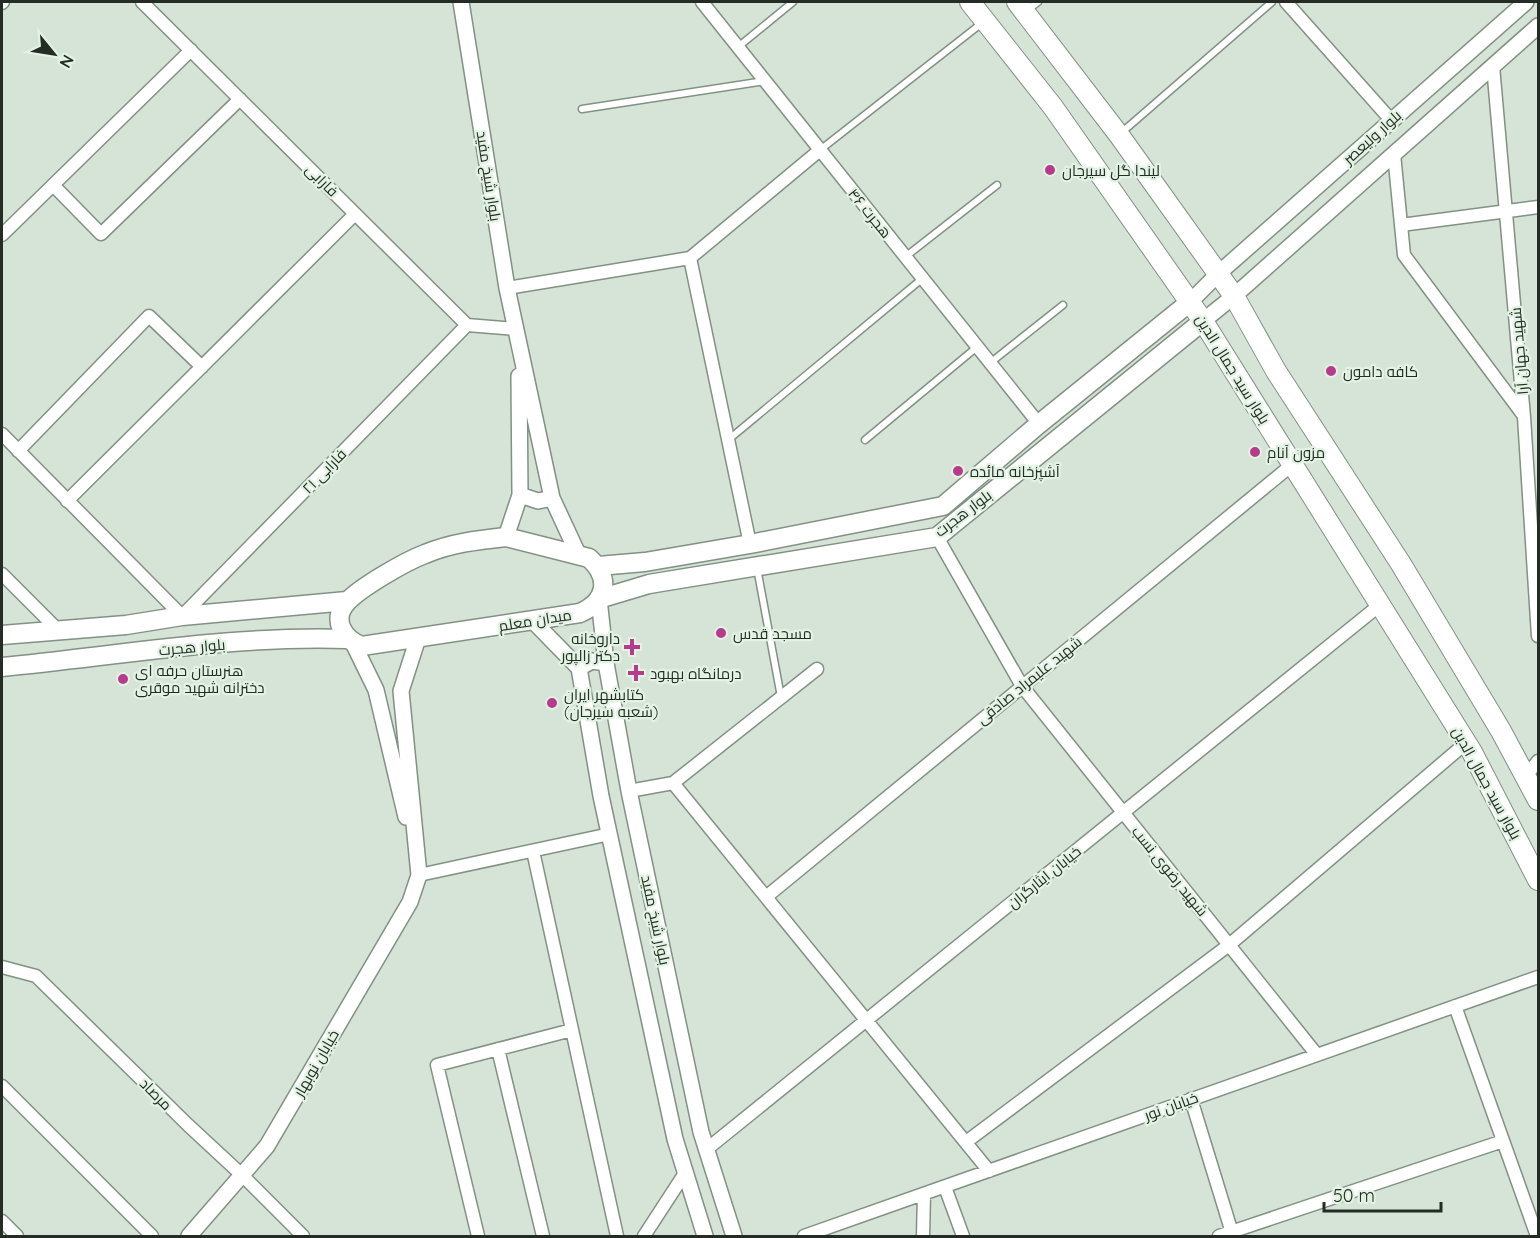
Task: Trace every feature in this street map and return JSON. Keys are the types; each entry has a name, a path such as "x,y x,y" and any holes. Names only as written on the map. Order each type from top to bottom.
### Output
{"main road":[{"name":"بلوار سید جمال الدین","path":"970,2 1053,107 1203,321 1466,743 1539,879"},
{"path":"1027,5 1234,296 1276,371 1534,773 1539,800"},
{"name":"بلوار هجرت","path":"598,566 645,562 750,544 943,506 1039,424 1190,302"},
{"name":"بلوار هجرت","path":"599,600 649,584 937,537 1203,321"},
{"path":"350,641 341,628 339,619 347,601 382,576 424,554 464,542 506,537 589,558 598,566 603,577 603,588 599,600"},
{"name":"میدان معلم","path":"350,641 362,646 580,613 591,608 599,600"},
{"name":"بلوار هجرت","path":"2,635 126,625 182,616 347,601"},
{"name":"بلوار هجرت","path":"2,667 298,637 350,641"}],"street":[{"name":"فارابی","path":"142,2 467,325"},
{"name":"بلوار شیخ مفید","path":"461,2 519,349"},
{"name":"هجرت ۴۶","path":"702,2 1039,424"},
{"path":"1286,2 1391,120"},
{"name":"بلوار ولیعصر","path":"1190,302 1219,273 1526,2"},
{"name":"بلوار ولیعصر","path":"1203,321 1539,26"},
{"path":"2,235 191,50"},
{"name":"شهید جهان آرا","path":"1493,66 1524,417 1539,636"},
{"path":"53,185 101,234 240,99"},
{"path":"507,288 690,258 820,150"},
{"path":"1394,154 1404,255 1524,417"},
{"path":"1401,225 1539,207"},
{"path":"68,501 355,214"},
{"path":"690,258 750,544"},
{"path":"18,451 149,316 202,367"},
{"path":"467,325 515,329"},
{"name":"فارابی ۲۱","path":"182,616 467,325"},
{"path":"506,537 520,495 519,349"},
{"path":"519,349 552,498 578,554"},
{"path":"2,434 182,616"},
{"name":"شهید علیمراد صادقی","path":"766,897 1293,464"},
{"path":"520,495 538,501 552,498"},
{"name":"شهید رضوی نسب","path":"937,537 1022,686 1317,1055"},
{"path":"2,574 57,629"},
{"name":"بلوار شیخ مفید","path":"599,600 606,663 628,791 701,1132 734,1236"},
{"name":"خیابان ایثارگران","path":"707,1149 1381,604"},
{"path":"532,620 579,668 592,661 606,663"},
{"path":"418,638 401,691 419,875"},
{"path":"350,641 376,690 419,875"},
{"name":"بلوار شیخ مفید","path":"579,668 609,834 675,1139 705,1236"},
{"path":"628,791 674,783 817,669"},
{"path":"376,690 393,688 401,691"},
{"path":"966,1143 1229,945 1466,743"},
{"path":"674,783 989,1171"},
{"path":"419,875 609,834"},
{"path":"533,851 617,1236"},
{"name":"خیابان نوبهار","path":"189,1236 267,1146 410,902 419,875"},
{"name":"مرصاد","path":"2,967 36,976 303,1236"},
{"name":"خیابان نور","path":"804,1236 1539,977"},
{"path":"1455,1006 1537,1236"},
{"path":"478,1236 437,1065 572,1030"},
{"path":"498,1049 543,1236"},
{"path":"2,1086 152,1236"},
{"path":"1191,1099 1228,1235 1503,1141"},
{"path":"644,1236 685,1173"},
{"path":"945,1186 963,1236"},
{"path":"923,1236 924,1194"},
{"path":"2,1221 17,1236"}],"lane":[{"path":"738,47 793,2"},
{"path":"1119,135 1272,2"},
{"path":"820,150 985,21"},
{"path":"582,109 765,81"},
{"path":"905,256 998,185"},
{"path":"728,441 923,278"},
{"path":"990,363 1063,305"},
{"path":"866,440 978,347"},
{"path":"757,565 781,697"}],"place":[{"name":"لیندا گل سیرجان","path":"1050,170"},
{"name":"کافه دامون","path":"1331,371"},
{"name":"مزون آنام","path":"1255,452"},
{"name":"آشپزخانه مائده","path":"958,471"},
{"name":"مسجد قدس","path":"721,633"},
{"name":"داروخانه دکتر زالپور","path":"632,647"},
{"name":"درمانگاه بهبود","path":"636,673"},
{"name":"هنرستان حرفه ای دخترانه شهید موقری","path":"123,679"},
{"name":"کتابشهر ایران (شعبه سیرجان)","path":"552,703"}]}
